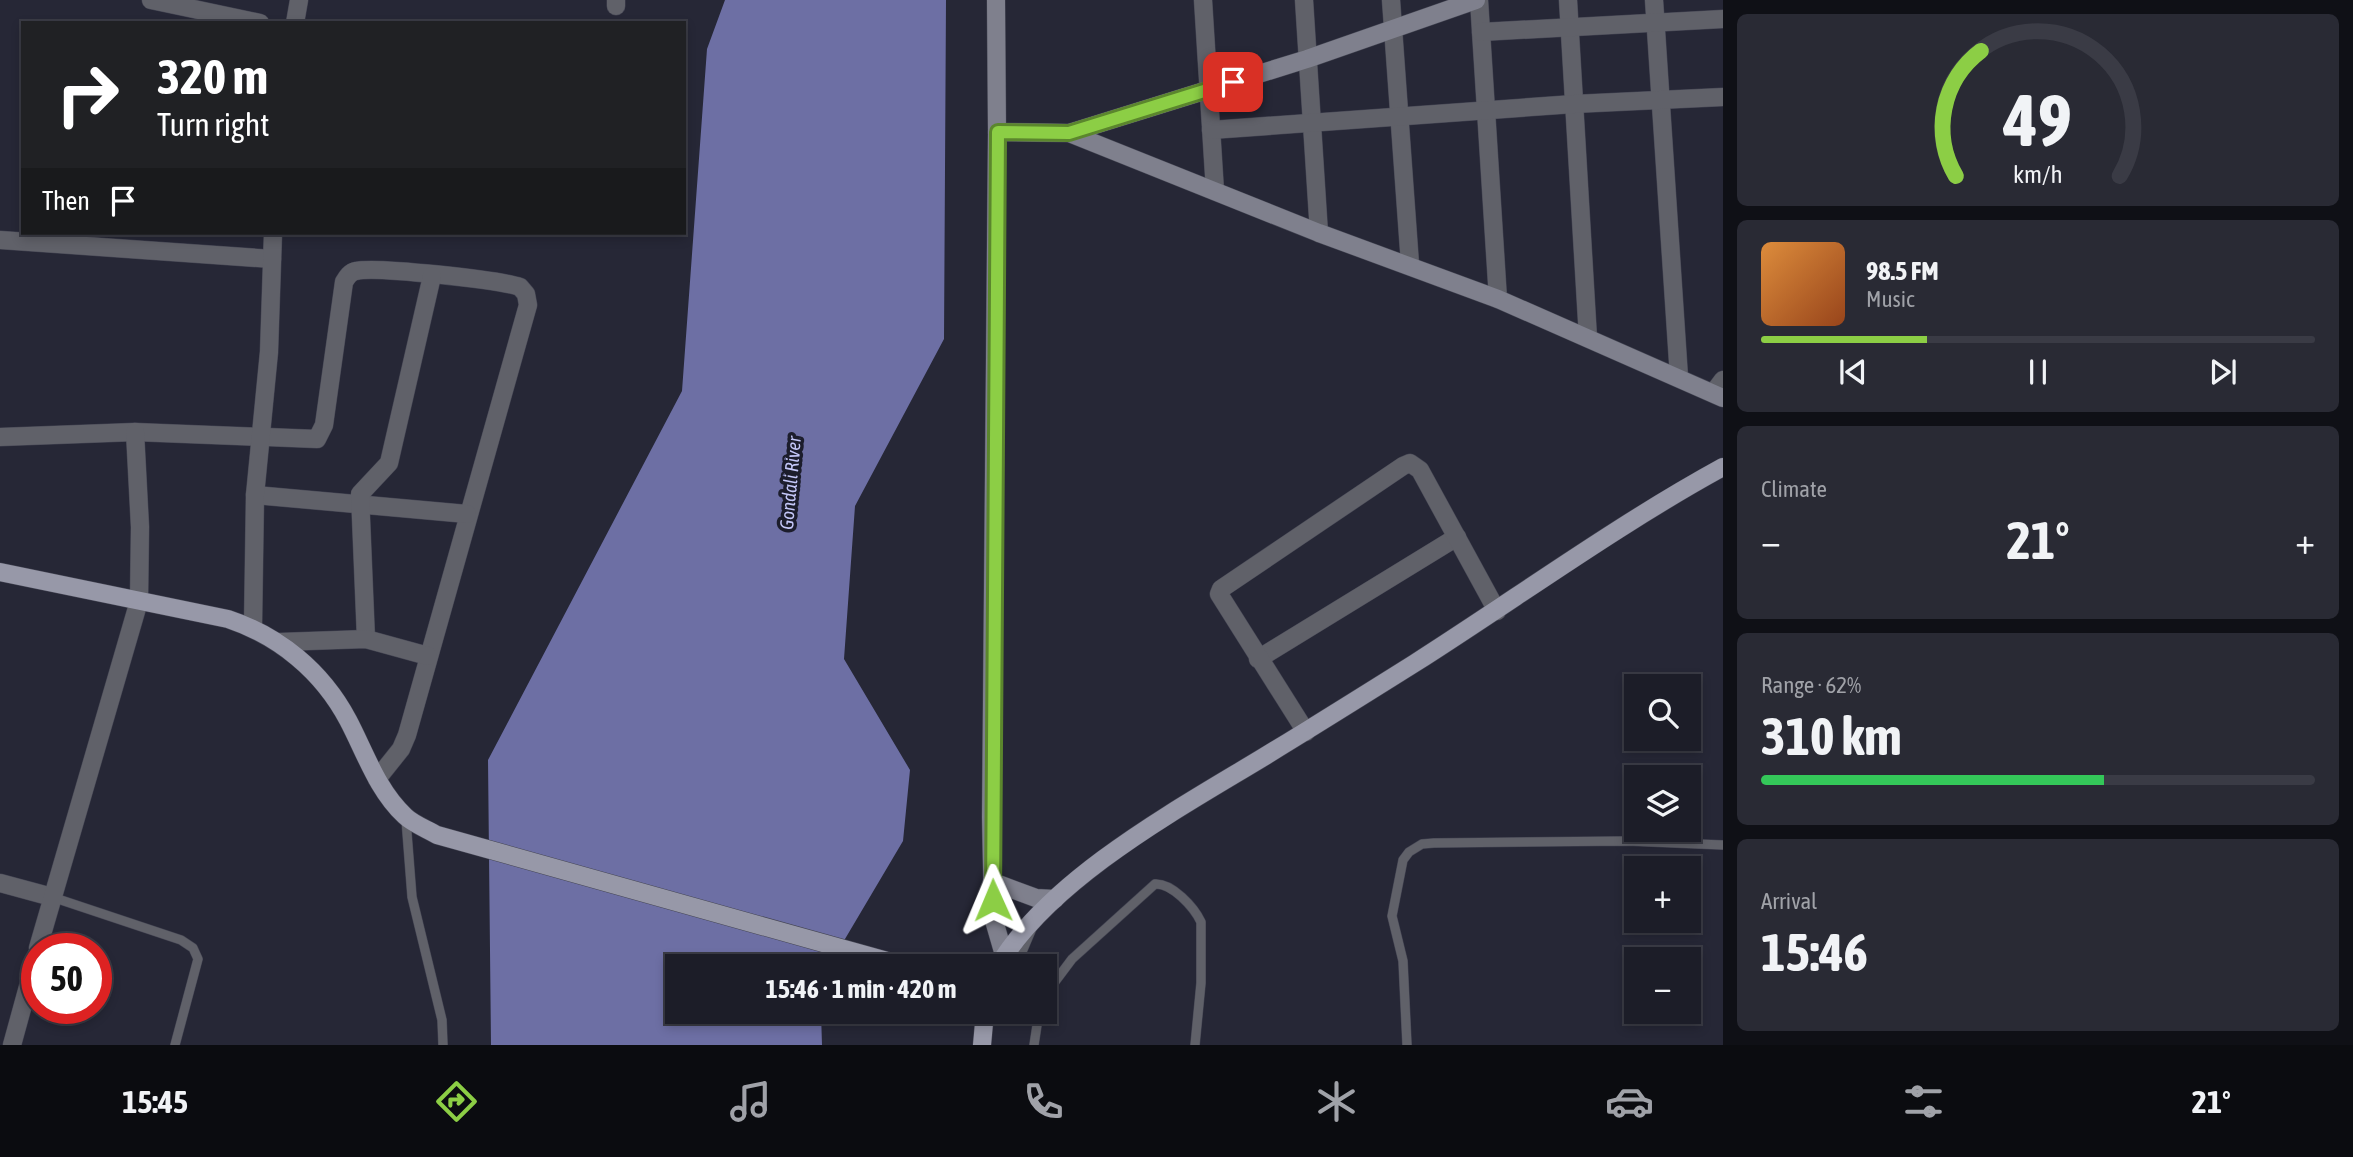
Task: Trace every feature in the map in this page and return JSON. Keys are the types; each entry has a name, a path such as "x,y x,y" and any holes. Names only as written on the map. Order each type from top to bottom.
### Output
{"main road":[{"path":"1011,954 1033,921 1055,899 1107,858 1189,803 1306,732 1723,467"},
{"path":"0,572 228,619 253,627 280,642 306,665 334,700 346,717 377,779 406,818 437,835 862,954"},
{"path":"982,1045 984,1024"}],"street":[{"path":"151,0 251,21"},
{"path":"295,21 299,0"},
{"path":"996,0 998,132 993,917 1004,954"},
{"path":"1203,0 1215,191"},
{"path":"1304,0 1319,233"},
{"path":"1391,0 1410,264"},
{"path":"998,132 1069,133 1307,59 1478,0 1498,299"},
{"path":"1569,0 1588,338"},
{"path":"1654,0 1679,377"},
{"path":"1481,32 1656,25 1723,19"},
{"path":"1211,130 1574,104 1723,97"},
{"path":"1069,133 1319,233 1410,264 1679,377 1720,390"},
{"path":"253,627 255,495 270,352 273,235"},
{"path":"0,240 272,259"},
{"path":"0,437 135,432 307,441 317,439 321,433 344,282 349,275 355,271 392,271 520,287 526,294 527,305 404,742 377,779"},
{"path":"366,639 359,504 363,488 388,463 432,276"},
{"path":"42,933 139,601 140,527 135,432"},
{"path":"1306,732 1220,600 1221,589 1403,466 1410,463 1420,470 1497,611"},
{"path":"255,495 467,514"},
{"path":"1258,659 1457,537"},
{"path":"280,642 366,639 428,656"},
{"path":"993,882 1037,898 1055,899"},
{"path":"0,883 52,897"},
{"path":"12,1045 21,1012"}],"lane":[{"path":"406,818 412,897 442,1020 443,1045"},
{"path":"1407,1045 1403,961 1392,916 1403,860 1409,852 1422,844 1434,843 1627,841 1723,845"},
{"path":"1057,979 1072,959 1155,884 1162,884 1170,888 1201,922 1201,984 1195,1045"},
{"path":"52,897 181,940 193,948 198,959 175,1045"},
{"path":"1034,1045 1037,1024"}],"water":[{"name":"Gondali River","path":"725,0 946,0 944,339 855,506 844,659 910,770 903,841 836,954 665,954 665,1024 821,1024 822,1045 491,1045 488,760 682,391 707,49"}],"route":[{"path":"993,900 991,817 998,132 1069,133 1233,82"}]}
